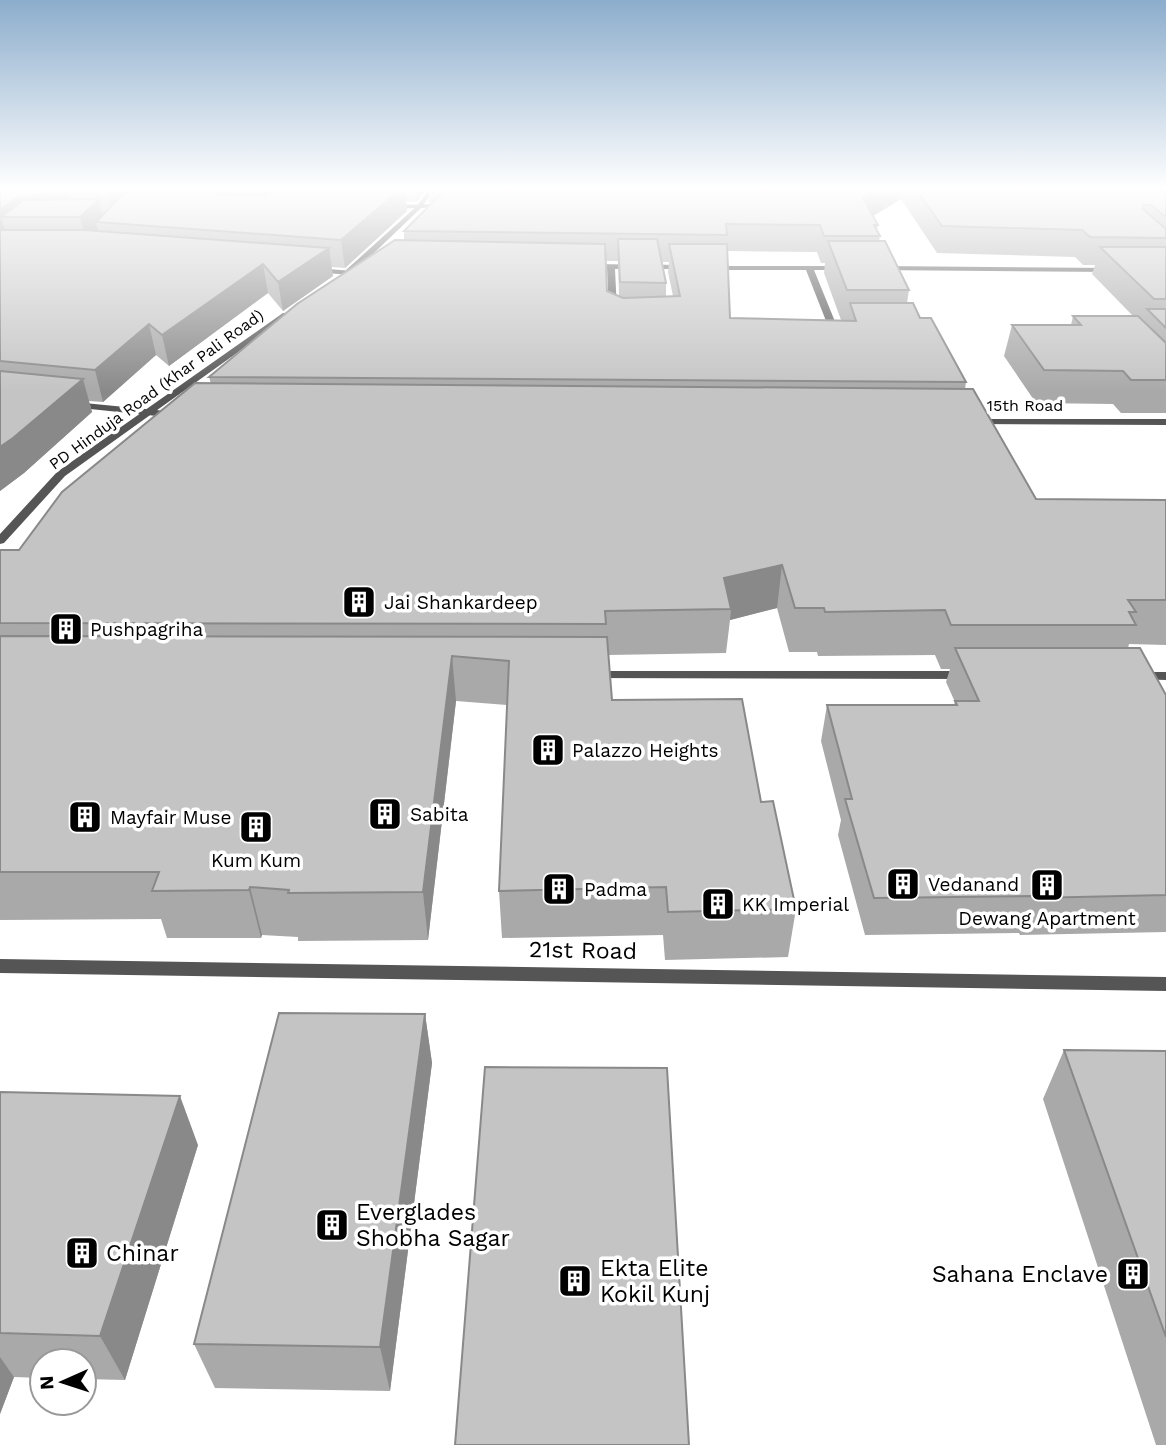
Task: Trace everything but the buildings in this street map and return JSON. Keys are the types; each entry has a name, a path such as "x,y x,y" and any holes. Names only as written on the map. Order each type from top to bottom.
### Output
{"street":[{"path":"338,280 372,256"},
{"path":"570,266 611,267 634,271 808,268 833,272 855,268"},
{"path":"611,267 613,321"},
{"path":"808,268 832,326 838,330 855,330"},
{"path":"866,268 888,272 1124,270"},
{"path":"308,269 378,275 366,282"},
{"name":"PD Hinduja Road (Khar Pali Road)","path":"0,541 61,474 145,412 292,311"},
{"path":"66,404 171,415 183,411"},
{"name":"PD Hinduja Road (Khar Pali Road)","path":"161,422 171,415"},
{"name":"15th Road","path":"964,421 1166,422"},
{"path":"583,675 986,675"},
{"path":"1124,676 1166,676"},
{"name":"21st Road","path":"0,966 1166,984"}],"place":[{"name":"Jai Shankardeep","path":"359,602"},
{"name":"Pushpagriha","path":"66,629"},
{"name":"Palazzo Heights","path":"548,750"},
{"name":"Sabita","path":"385,814"},
{"name":"Mayfair Muse","path":"85,817"},
{"name":"Kum Kum","path":"256,827"},
{"name":"Vedanand","path":"903,884"},
{"name":"Dewang Apartment","path":"1047,885"},
{"name":"Padma","path":"559,889"},
{"name":"KK Imperial","path":"718,904"},
{"name":"Everglades Shobha Sagar","path":"332,1225"},
{"name":"Chinar","path":"82,1253"},
{"name":"Sahana Enclave","path":"1133,1274"},
{"name":"Ekta Elite Kokil Kunj","path":"575,1281"}]}
